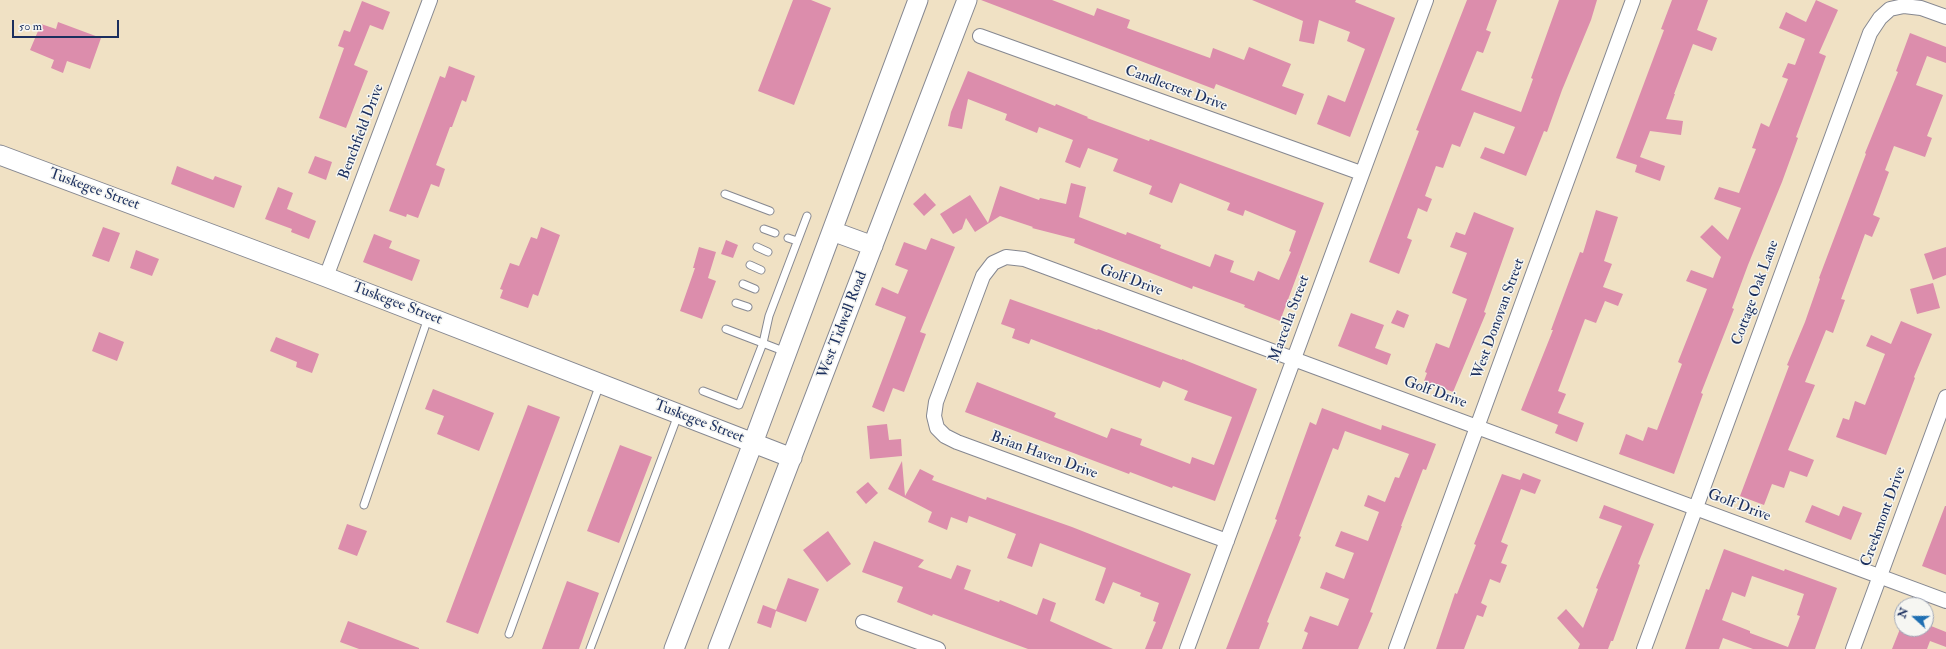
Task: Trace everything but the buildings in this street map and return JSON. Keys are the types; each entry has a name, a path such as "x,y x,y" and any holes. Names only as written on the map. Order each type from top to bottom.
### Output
{"main road":[{"path":"674,649 753,443 918,0"},
{"name":"West Tidwell Road","path":"718,649 967,0"},
{"name":"Tuskegee Street","path":"0,155 326,277 792,458"},
{"path":"832,231 873,246"}],"street":[{"name":"Benchfield Drive","path":"326,277 430,0"},
{"name":"Marcella Street","path":"1187,649 1294,360 1361,173 1426,0"},
{"name":"West Donovan Street","path":"1396,649 1633,0"},
{"name":"Cottage Oak Lane","path":"1644,649 1870,33 1880,18 1890,9 1904,6 1921,8 1946,17"},
{"name":"Candlecrest Drive","path":"980,36 1361,173"},
{"name":"Golf Drive","path":"959,342 983,276 993,263 1006,257 1024,259 1946,601"},
{"name":"Brian Haven Drive","path":"959,342 936,402 934,416 937,428 945,436 957,442 1227,541"},
{"name":"Creekmont Drive","path":"1853,649 1946,396"},
{"path":"863,622 938,649"}],"lane":[{"path":"725,194 770,211"},
{"path":"703,391 739,405 763,343 773,295 787,259 797,241 807,216"},
{"path":"764,229 775,233"},
{"path":"788,238 797,241"},
{"path":"757,247 768,252"},
{"path":"750,265 761,270"},
{"path":"743,284 755,289"},
{"path":"736,303 748,307"},
{"path":"761,312 769,316"},
{"path":"364,505 429,317"},
{"path":"726,329 787,352"},
{"path":"509,634 600,384"},
{"path":"590,649 678,415"}]}
